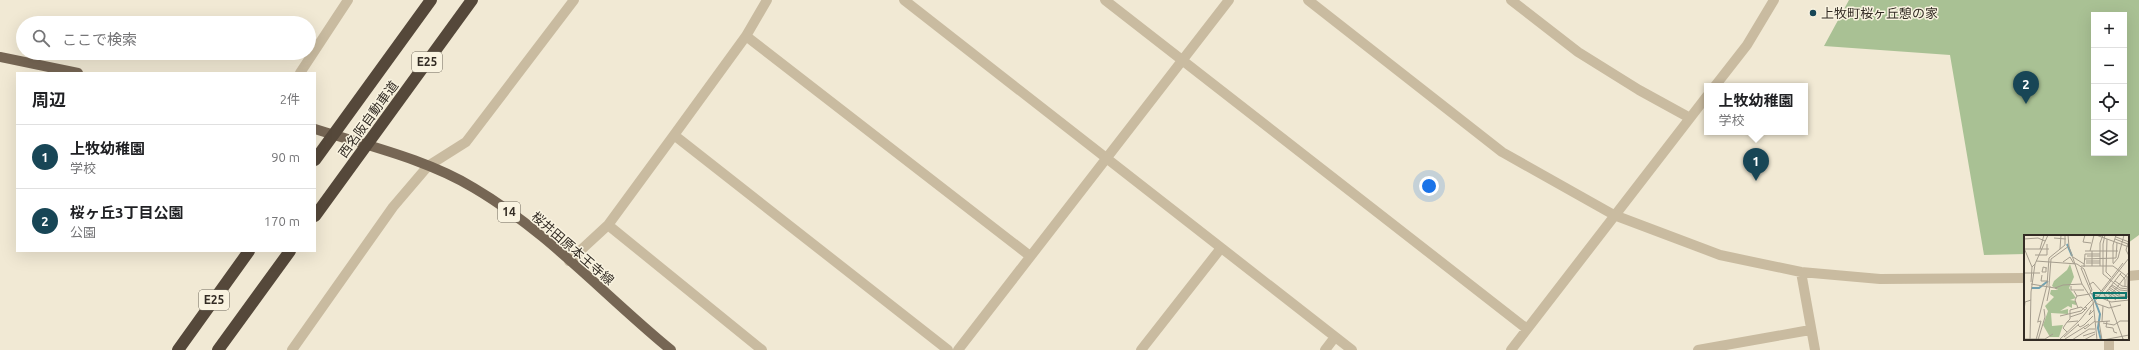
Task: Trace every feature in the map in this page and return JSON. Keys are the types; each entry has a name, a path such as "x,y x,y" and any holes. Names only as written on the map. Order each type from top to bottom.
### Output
{"highway":[{"name":"西名阪自動車道","path":"317,157 431,0"},
{"name":"西名阪自動車道","path":"316,215 472,0"},
{"name":"E25","path":"178,350 248,252"},
{"name":"E25","path":"218,350 289,252"}],"main road":[{"path":"0,57 73,72"},
{"name":"桜井田原本王寺線","path":"316,129 428,166 474,188 534,230 671,350"}],"street":[{"path":"316,49 348,0"},
{"path":"292,350 393,206 428,166 466,142 574,0"},
{"path":"569,261 608,225 746,36 767,0"},
{"path":"904,0 1107,157 1352,350"},
{"path":"1105,0 1527,329"},
{"path":"958,350 1229,0"},
{"path":"1308,0 1502,152 1614,215 1720,255 1801,272 1880,279 2024,278"},
{"path":"1511,0 1578,52 1639,90 1690,118"},
{"path":"1717,83 1747,45 1773,2 1762,0"},
{"path":"746,36 1030,256"},
{"path":"301,72 309,60"},
{"path":"1511,350 1704,100"},
{"path":"674,135 948,350"},
{"path":"608,225 762,350"},
{"path":"1141,350 1221,248"},
{"path":"1801,272 1810,330 1815,350"},
{"path":"2129,276 2139,275"},
{"path":"1698,350 1810,330"},
{"path":"1325,350 1335,337"}],"green space":[{"path":"1849,0 2139,0 2139,235 2129,242 2129,235 2024,235 2024,254 1984,255 1950,55 1824,46"}],"place":[{"name":"上牧町桜ヶ丘憩の家","path":"1813,13"},
{"name":"桜ヶ丘3丁目公園","path":"2026,104"},
{"name":"上牧幼稚園","path":"1756,181"}]}
